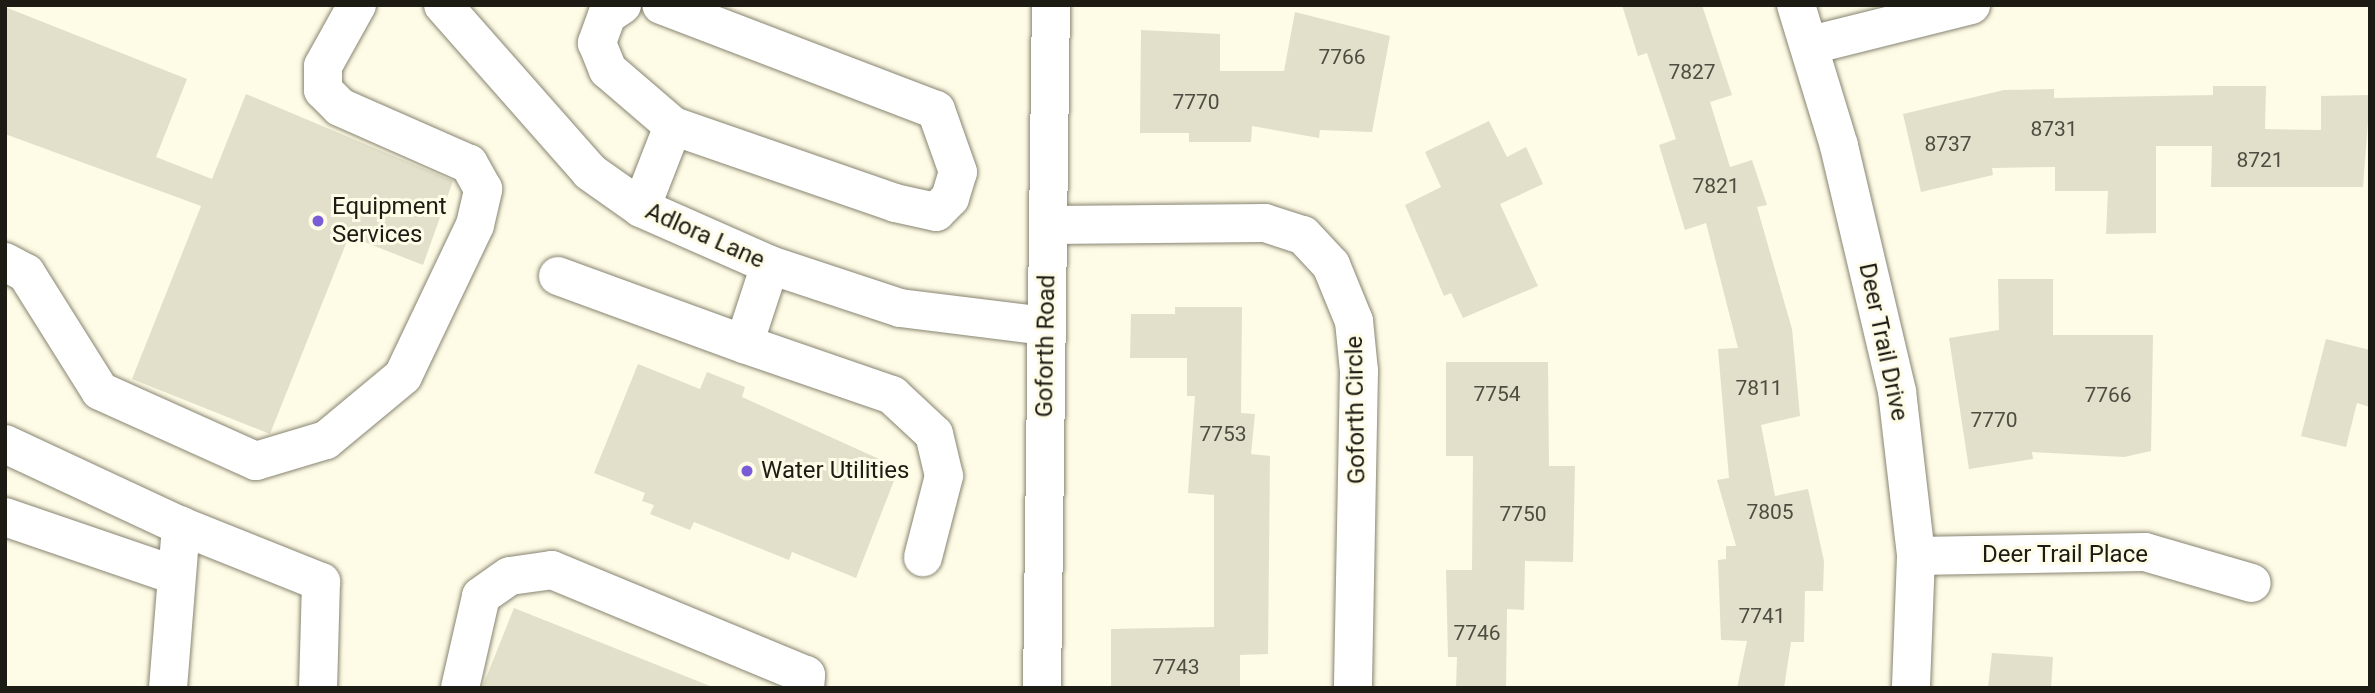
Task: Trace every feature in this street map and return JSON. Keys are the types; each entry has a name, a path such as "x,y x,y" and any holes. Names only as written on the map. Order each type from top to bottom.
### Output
{"street":[{"path":"5,262 26,273 100,391 256,461 326,439 403,376 475,225 483,189 470,164 340,107 323,90 323,66 357,5"},
{"name":"Adlora Lane","path":"443,5 590,172 641,208 769,265 900,308 1044,326"},
{"path":"622,5 607,15 597,43 608,71 673,125 936,212 950,198 958,172 936,110 661,5"},
{"name":"Goforth Road","path":"1042,688 1044,326 1050,225 1051,5"},
{"name":"Deer Trail Drive","path":"1797,5 1811,45 1897,390 1916,556 1911,688"},
{"path":"1811,45 1971,5"},
{"path":"641,208 673,125"},
{"name":"Goforth Circle","path":"1050,225 1265,223 1303,235 1331,265 1354,321 1359,370 1353,688"},
{"path":"744,344 769,265"},
{"path":"558,276 892,395 934,435 944,476 923,556"},
{"path":"5,444 181,526 321,582 318,688"},
{"path":"5,517 174,575"},
{"path":"167,688 174,575 181,526"},
{"name":"Deer Trail Place","path":"1916,556 2145,552 2252,583"},
{"path":"460,688 481,596 510,576 551,570 813,684"}],"building":[{"path":"1622,5 1702,5 1732,95 1710,102 1730,167 1752,160 1767,205 1757,207 1792,329 1800,416 1761,425 1775,496 1808,489 1824,561 1823,591 1805,591 1804,642 1791,642 1784,688 1737,688 1747,641 1721,640 1718,560 1726,559 1726,546 1736,546 1717,480 1729,478 1718,349 1738,348 1706,223 1685,230 1659,145 1676,139 1647,53 1638,56"},
{"name":"Equipment Services","path":"5,7 187,79 156,157 212,179 246,94 453,181 423,265 349,236 270,434 132,379 201,206 5,134"},
{"path":"1295,12 1390,36 1372,132 1320,130 1319,138 1252,126 1251,142 1189,142 1189,133 1140,133 1141,30 1220,34 1220,71 1284,71"},
{"path":"2213,86 2266,86 2265,129 2321,130 2321,96 2370,95 2363,187 2211,187 2212,146 2156,146 2156,233 2106,234 2108,191 2055,191 2055,167 1992,168 1993,175 1921,192 1903,114 2004,90 2054,89 2054,98 2213,95"},
{"path":"1489,121 1507,157 1526,147 1543,184 1500,204 1538,286 1463,318 1451,293 1444,296 1405,205 1441,187 1425,152"},
{"path":"1998,279 2053,279 2053,335 2153,335 2151,451 2124,457 2032,452 2033,459 1969,469 1949,338 1999,330"},
{"path":"1175,307 1242,307 1241,413 1255,414 1251,454 1270,456 1268,654 1240,655 1240,688 1111,688 1111,629 1214,627 1214,495 1188,493 1195,396 1187,396 1187,358 1130,358 1131,314 1175,314"},
{"path":"2326,339 2370,350 2370,407 2357,403 2346,447 2301,436"},
{"path":"1446,362 1548,362 1549,466 1575,466 1573,562 1525,561 1524,610 1507,609 1506,688 1456,688 1457,657 1448,657 1446,570 1472,570 1473,456 1446,456"},
{"name":"Water Utilities","path":"638,364 700,389 707,372 745,387 742,397 899,468 856,578 792,552 789,560 694,522 690,530 650,514 654,505 642,501 645,493 594,473"},
{"path":"514,608 710,686 710,688 482,688"},
{"path":"1992,653 2053,657 2051,688 1988,688"}],"place":[{"name":"Equipment Services","path":"318,221"},
{"name":"Water Utilities","path":"747,471"}]}
